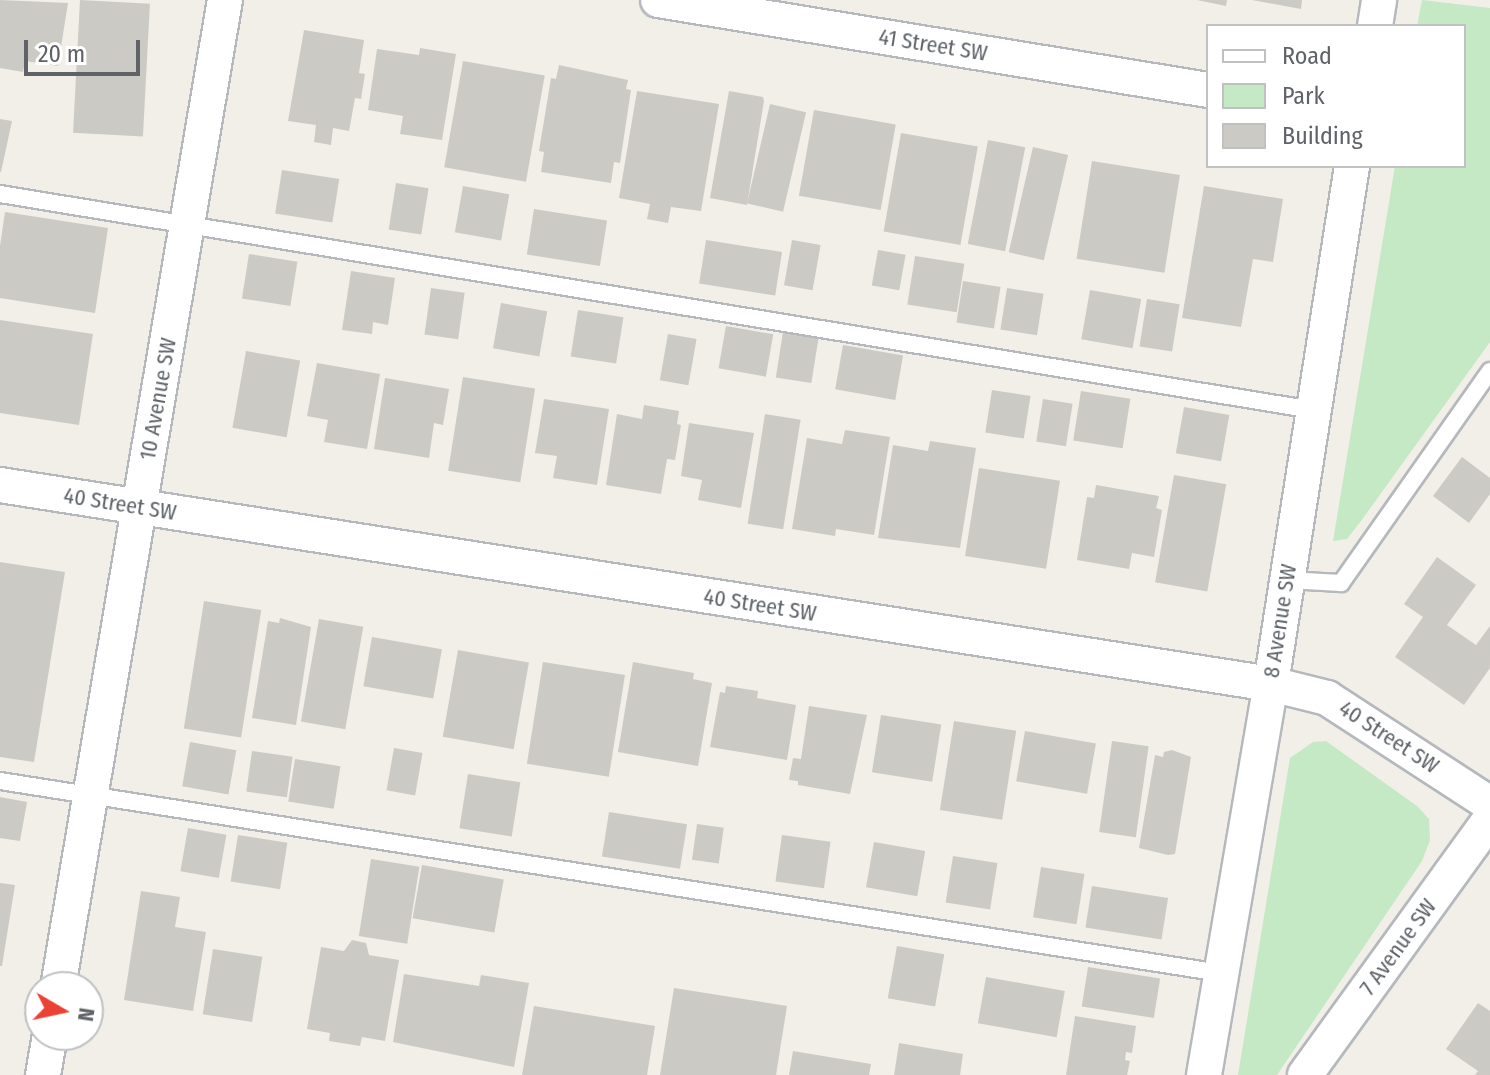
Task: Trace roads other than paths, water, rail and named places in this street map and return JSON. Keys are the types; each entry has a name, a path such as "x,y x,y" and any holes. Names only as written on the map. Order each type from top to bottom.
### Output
{"street":[{"name":"10 Avenue SW","path":"61,971 225,0"},
{"name":"41 Street SW","path":"658,0 1206,90"},
{"path":"1375,24 1379,0"},
{"name":"8 Avenue SW","path":"1204,1075 1271,684 1352,168"},
{"name":"40 Street SW","path":"0,485 1271,684 1327,698 1490,804"},
{"name":"7 Avenue SW","path":"1305,1075 1490,819"},
{"path":"43,1075 47,1051"}],"lane":[{"path":"0,194 1313,410"},
{"path":"1287,580 1341,583 1490,371"},
{"path":"0,781 1221,973"}]}
